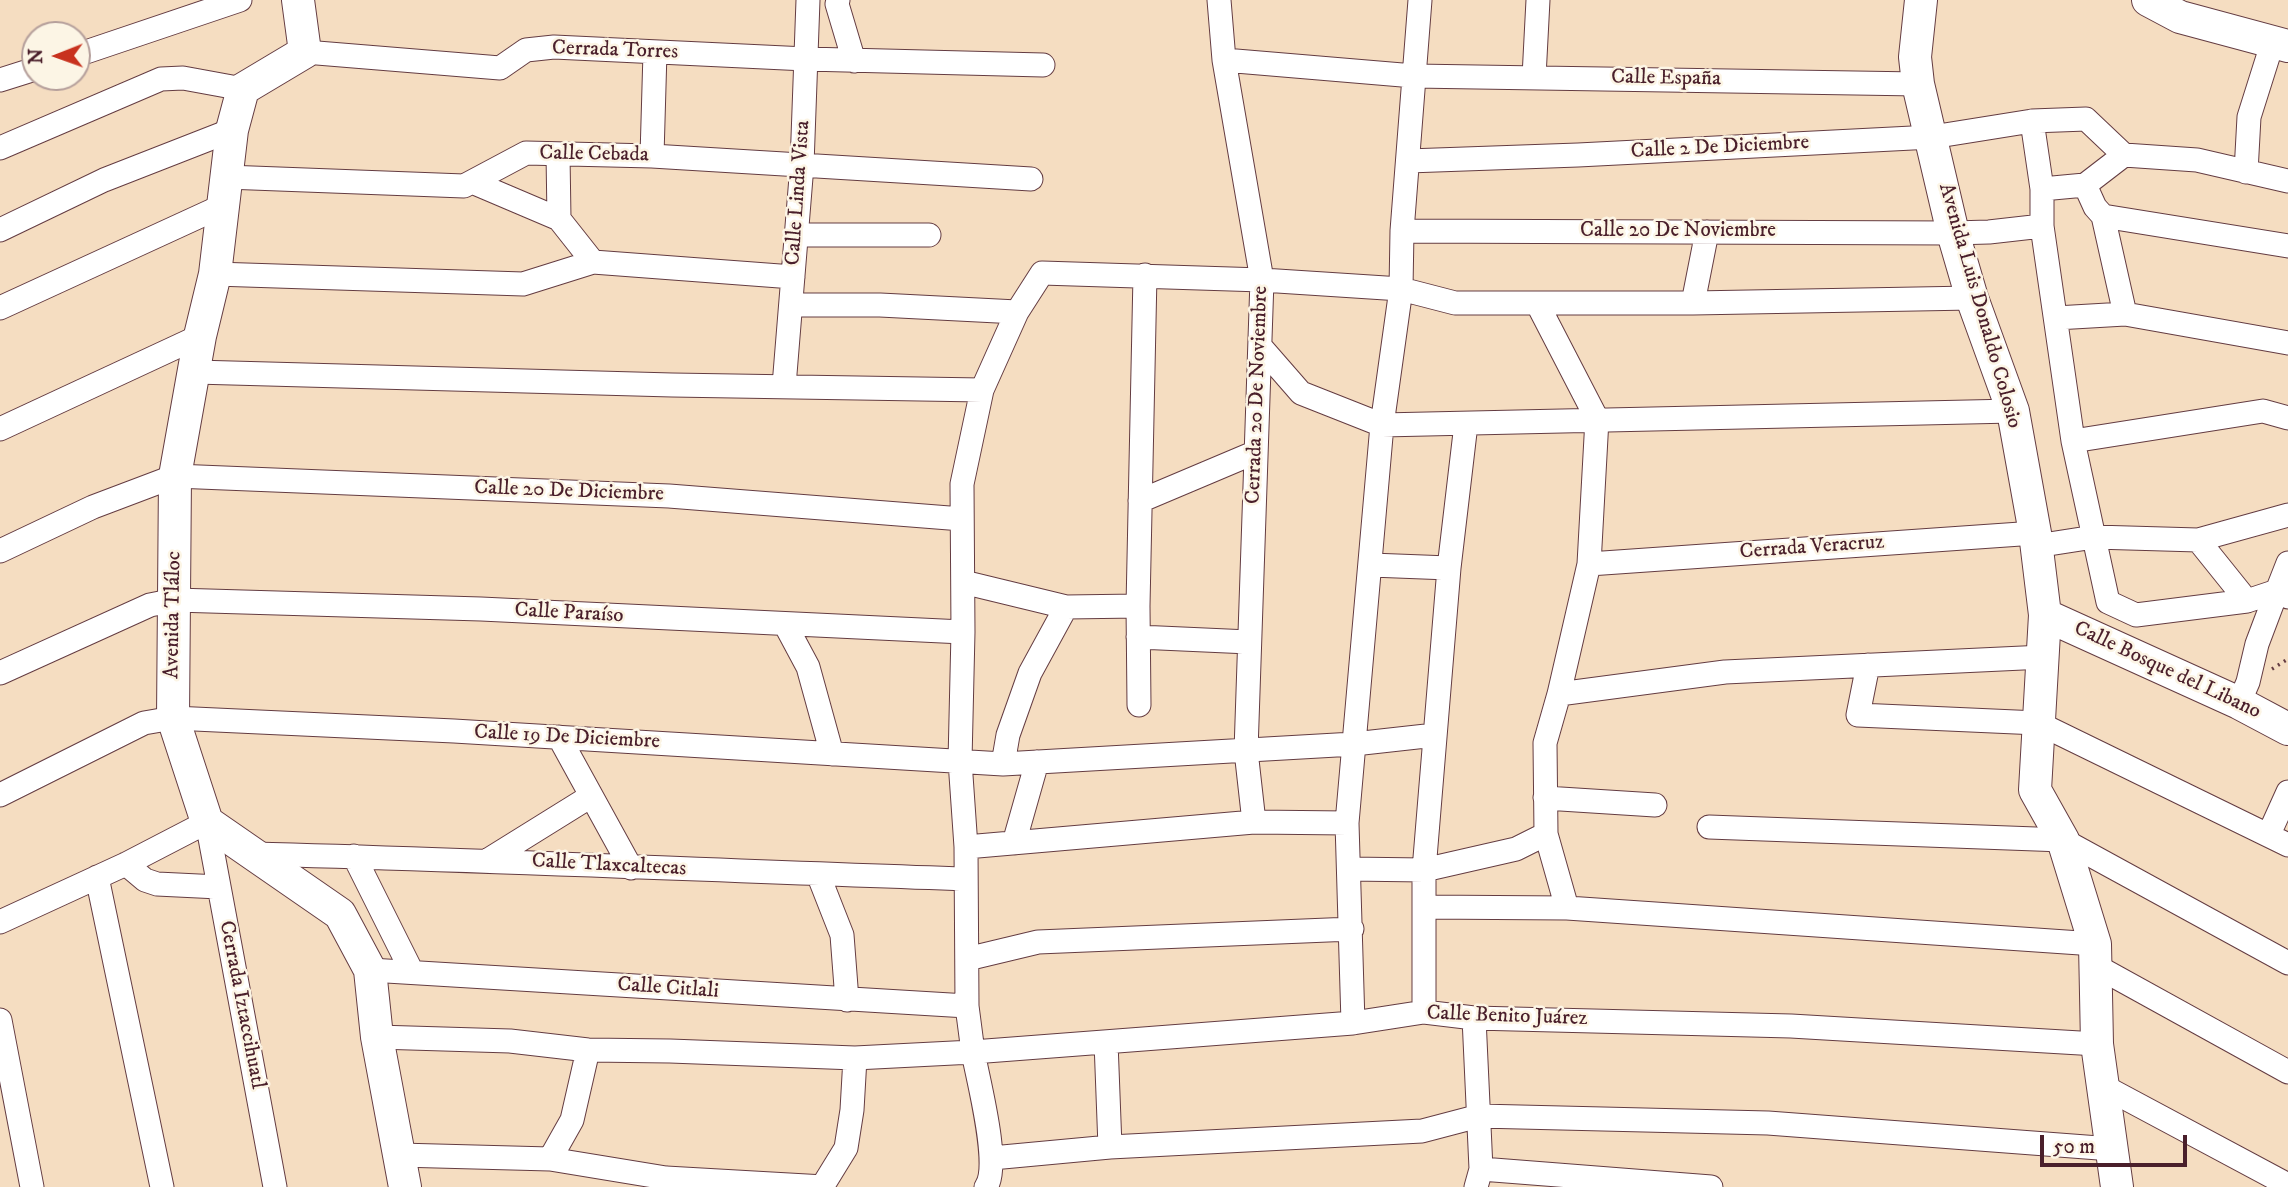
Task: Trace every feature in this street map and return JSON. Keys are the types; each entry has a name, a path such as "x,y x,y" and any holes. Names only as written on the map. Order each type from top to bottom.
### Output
{"main road":[{"path":"243,89 305,52 298,0"},
{"name":"Avenida Luis Donaldo Colosio","path":"1921,0 1915,57 1918,84 1953,233 1972,298 2013,411 2036,540 2045,615 2035,790 2063,840 2095,955 2097,1044 2101,1085 2118,1187"},
{"path":"2148,0 2179,8 2280,44"},
{"name":"Avenida Tláloc","path":"207,822 173,718 175,476 200,336 215,274 232,130 243,89"},
{"name":"Calle Bosque del Libano","path":"2045,615 2239,703 2288,729"},
{"path":"207,822 340,914 370,970 377,1037 405,1187"}],"street":[{"path":"91,50 240,0"},
{"name":"Calle Linda Vista","path":"784,386 802,165 808,0"},
{"path":"838,0 855,61"},
{"name":"Cerrada 20 De Noviembre","path":"1219,0 1224,60 1262,280 1245,751 1254,822"},
{"path":"1353,1023 1347,823 1382,425 1401,289 1402,231 1420,0"},
{"path":"1534,77 1538,0"},
{"path":"2246,172 2249,117 2280,44"},
{"name":"Cerrada Torres","path":"305,52 500,68 526,50 544,48 855,61 1043,65"},
{"path":"652,156 655,52"},
{"name":"Calle España","path":"1224,60 1414,76 1918,84"},
{"path":"0,80 21,73"},
{"path":"0,148 161,79 183,78 243,89"},
{"name":"Calle 2 De Diciembre","path":"1408,161 1592,155 1932,137 2032,121 2086,119 2124,155"},
{"path":"2032,121 2042,189 2042,226 2073,441 2108,602 2136,615 2283,594"},
{"path":"0,230 104,180 232,130"},
{"name":"Calle Cebada","path":"224,191 464,186 526,153 652,156 1031,180"},
{"path":"558,154 559,219"},
{"path":"2042,189 2085,185 2124,155 2197,160 2288,181"},
{"path":"472,181 559,219 593,262"},
{"path":"2085,185 2095,207 2103,216 2125,314"},
{"path":"0,308 224,191"},
{"path":"2103,216 2288,246"},
{"name":"Calle 20 De Noviembre","path":"1402,231 1953,233 2042,226"},
{"path":"1693,303 1707,232"},
{"path":"797,235 929,235"},
{"path":"215,274 523,284 593,262 793,277"},
{"path":"986,1187 990,1181 992,1158 967,1006 966,879 960,761 962,484 982,390 1017,312 1042,273 1262,280 1401,289 1455,303 1693,303 1972,298"},
{"path":"1139,705 1138,606 1145,275"},
{"path":"1537,303 1597,419 1589,564 1545,743 1546,834 1567,908"},
{"path":"791,305 880,305 1017,312"},
{"path":"2056,318 2125,314 2288,343"},
{"path":"0,429 200,336"},
{"path":"1260,346 1301,393 1382,425 2013,411"},
{"path":"195,372 982,390"},
{"path":"2073,441 2263,411 2288,418"},
{"path":"1424,1012 1423,870 1449,568 1466,424"},
{"path":"1140,501 1256,452"},
{"path":"0,551 93,507 175,476"},
{"name":"Calle 20 De Diciembre","path":"175,476 669,496 962,519"},
{"name":"Cerrada Veracruz","path":"1589,564 2094,537 2198,540 2288,515"},
{"path":"2198,540 2247,601"},
{"path":"2239,703 2248,682 2258,644 2283,594 2288,563"},
{"path":"1371,565 1449,568"},
{"path":"963,582 1066,607 1138,606"},
{"name":"Calle Paraíso","path":"0,673 150,605 175,600 495,610 963,632"},
{"path":"1003,764 1008,735 1030,673 1066,607"},
{"path":"785,624 808,667 832,754"},
{"path":"1138,637 1250,642"},
{"path":"1559,694 1725,672 2043,657"},
{"path":"1868,665 1858,715 2038,723 2279,839 2288,792"},
{"name":"Calle 19 De Diciembre","path":"0,795 144,723 173,718 559,737 1003,764 1354,744 1435,735"},
{"path":"559,737 631,868"},
{"path":"1014,843 1037,762"},
{"path":"488,860 591,796"},
{"path":"1545,798 1655,806"},
{"path":"0,922 126,864 207,822"},
{"name":"Cerrada Iztaccihuatl","path":"207,822 275,1187"},
{"path":"965,847 1254,822 1347,823"},
{"path":"1709,827 2063,840 2288,963"},
{"path":"1349,869 1423,870 1516,849 1546,834"},
{"name":"Calle Tlaxcaltecas","path":"253,854 488,860 631,868 966,879"},
{"path":"354,856 412,972"},
{"path":"126,864 145,880 158,884 219,887"},
{"path":"818,874 842,935 847,1000"},
{"path":"97,877 162,1187"},
{"path":"1423,907 1567,908 2095,955 2288,1072"},
{"path":"967,959 1038,942 1352,929"},
{"name":"Calle Citlali","path":"370,970 967,1006"},
{"name":"Calle Benito Juárez","path":"377,1037 510,1041 588,1050 855,1058 973,1052 1353,1023 1424,1012 1474,1018 1791,1026 2097,1044"},
{"path":"1474,1018 1479,1116 1478,1178 1711,1187"},
{"path":"0,1020 32,1187"},
{"path":"1106,1042 1110,1147"},
{"path":"550,1158 572,1120 588,1050"},
{"path":"399,1155 550,1158 666,1182 823,1187 846,1147 852,1110 855,1058"},
{"path":"2101,1085 2288,1185"},
{"path":"992,1158 1110,1147 1422,1131 1479,1116 1768,1123 2112,1149"}]}
